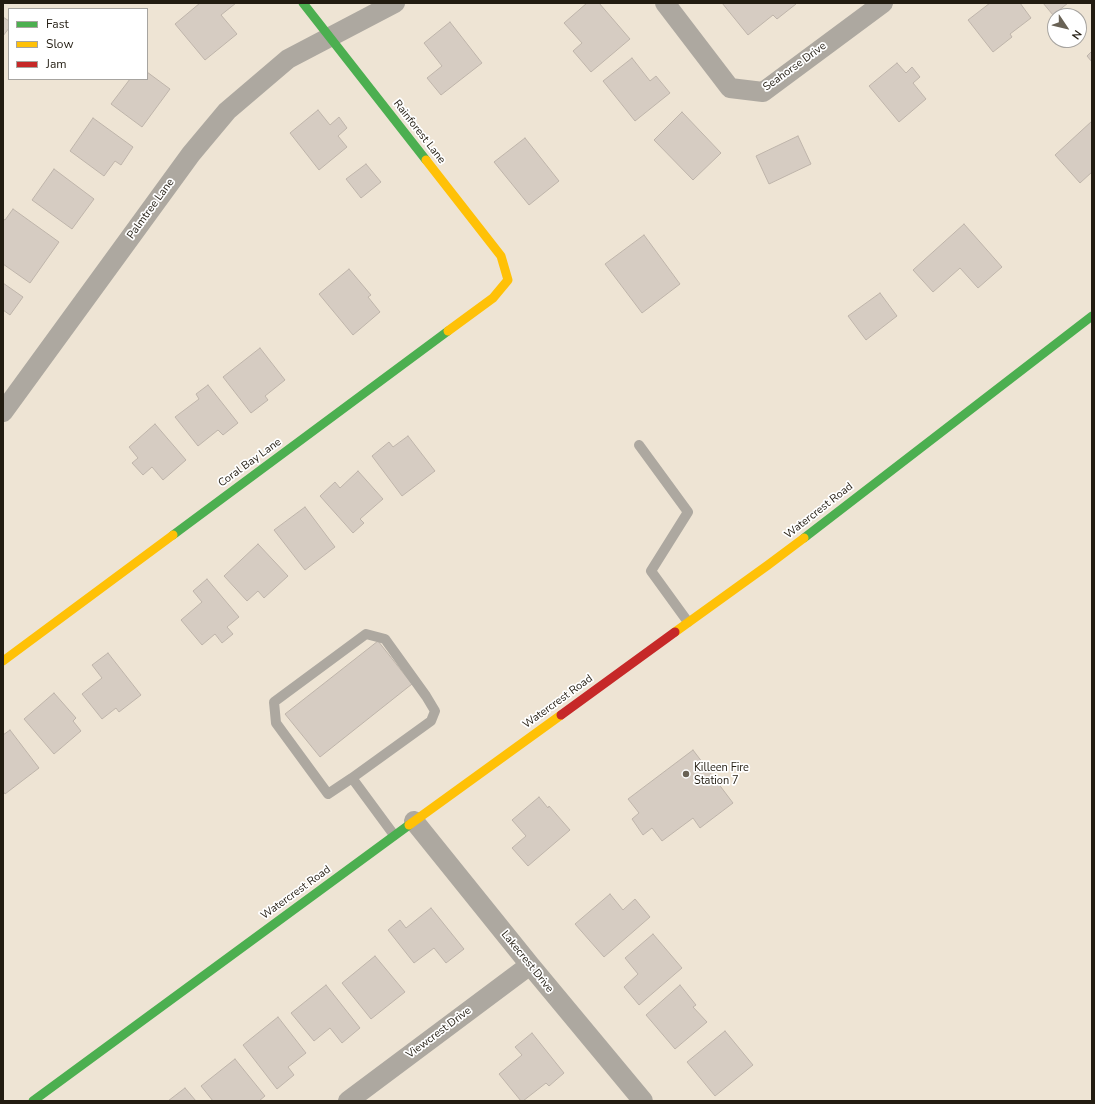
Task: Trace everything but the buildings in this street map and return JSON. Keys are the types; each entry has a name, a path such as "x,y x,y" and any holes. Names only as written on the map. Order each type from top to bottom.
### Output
{"street":[{"name":"Rainforest Lane","path":"303,3 501,256 508,280"},
{"path":"329,37 395,3"},
{"name":"Seahorse Drive","path":"665,3 730,88 763,92 883,3"},
{"name":"Palmtree Lane","path":"3,412 191,154 227,111 288,59 329,37"},
{"name":"Coral Bay Lane","path":"3,661 493,298 508,280"},
{"name":"Watercrest Road","path":"33,1101 394,835 774,560 1092,316"},
{"name":"Lakecrest Drive","path":"414,821 530,965 643,1101"},
{"name":"Viewcrest Drive","path":"348,1101 530,965"}],"lane":[{"path":"639,445 688,512 651,571 688,622"},
{"path":"366,634 385,639 435,711 431,721 352,778 328,794 276,723 274,702 366,634"},
{"path":"352,778 394,835"}],"traffic: fast":[{"path":"303,3 426,160"},
{"path":"804,538 1092,316"},
{"path":"173,535 448,331"},
{"path":"33,1101 409,825"}],"traffic: slow":[{"path":"426,160 501,256 508,280 493,298 448,331"},
{"path":"3,661 173,535"},
{"path":"675,632 804,538"},
{"path":"409,825 561,715"}],"traffic: jam":[{"path":"561,715 675,632"}],"place":[{"name":"Killeen Fire Station 7","path":"686,774"}]}
